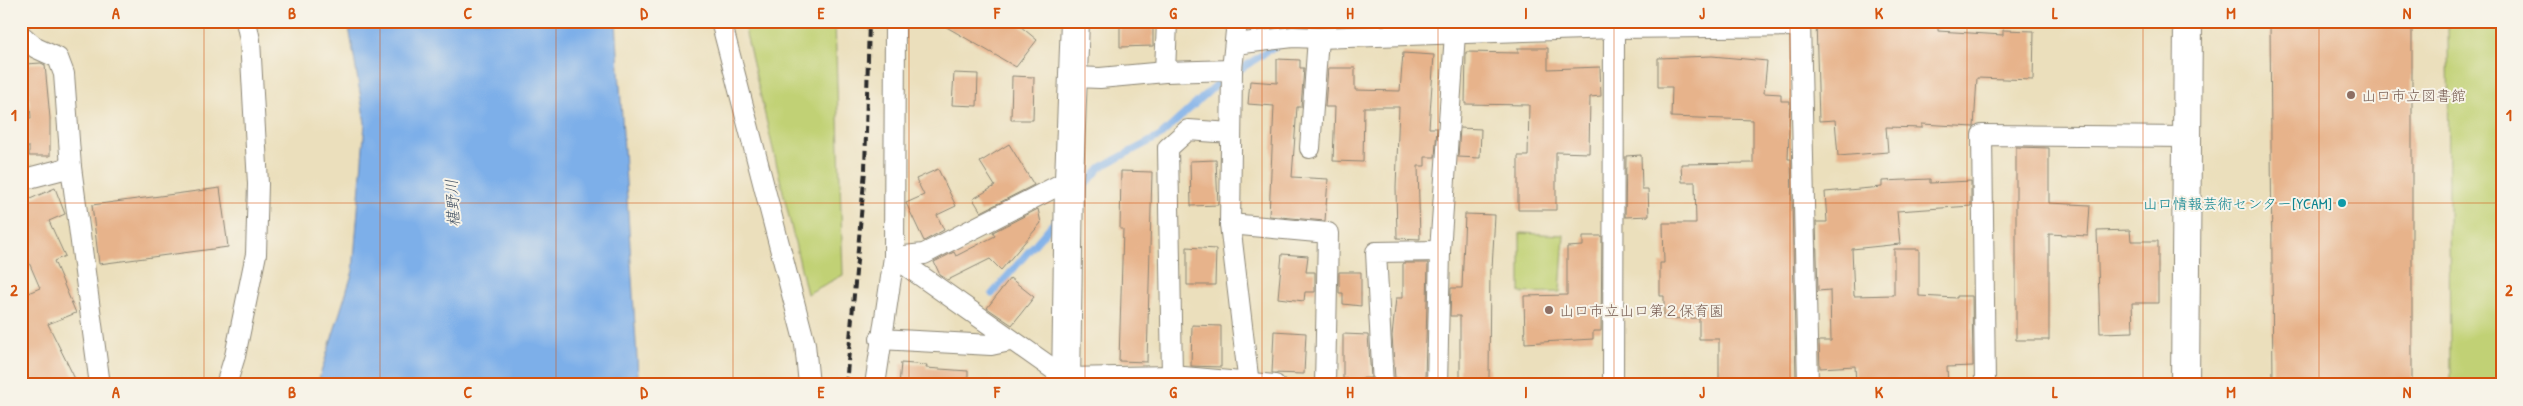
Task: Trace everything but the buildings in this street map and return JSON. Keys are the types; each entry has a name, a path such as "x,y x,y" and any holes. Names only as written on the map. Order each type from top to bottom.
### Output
{"street":[{"path":"226,385 235,356 256,254 258,184 250,40 246,21"},
{"path":"722,21 804,344 809,385"},
{"path":"875,385 880,339 894,257 895,21"},
{"path":"1165,72 1167,21"},
{"path":"1237,21 1232,70 1230,224 1249,383"},
{"path":"2176,21 2188,22 2185,385"},
{"path":"1066,382 1068,180 1074,77 1072,22"},
{"path":"1235,44 1293,29 1318,38 1799,24 1808,385"},
{"path":"1613,385 1614,28"},
{"path":"1437,385 1440,251 1455,34"},
{"path":"21,35 36,48 58,58 64,74 71,167 100,385"},
{"path":"1310,148 1318,38"},
{"path":"1074,77 1100,78 1165,72 1232,70"},
{"path":"1172,376 1168,148 1188,130 1231,134"},
{"path":"1985,385 1982,135 2188,137"},
{"path":"21,180 71,167"},
{"path":"894,257 924,254 1068,180"},
{"path":"1230,224 1328,233 1325,385"},
{"path":"1383,385 1376,252 1440,251"},
{"path":"894,257 922,274 1066,382 1172,376 1275,385"},
{"path":"880,339 992,346 1010,341"}],"green space":[{"path":"743,21 835,21 843,275 807,294"},
{"path":"2448,21 2502,21 2502,385 2450,385"},
{"path":"1520,233 1564,235 1560,292 1520,293"}],"water":[{"name":"椹野川","path":"348,21 616,21 638,374 631,385 317,385 353,271 365,123"}],"waterway":[{"path":"1296,32 1313,21"},
{"path":"1077,195 1101,167 1160,136 1215,86 1277,45"},
{"path":"992,294 1060,215"}],"railway":[{"path":"846,385 865,170 869,21"}],"place":[{"name":"山口市立図書館","path":"2351,95"},
{"name":"山口情報芸術センター[YCAM]","path":"2342,203"},
{"name":"山口市立山口第２保育園","path":"1549,310"}]}
